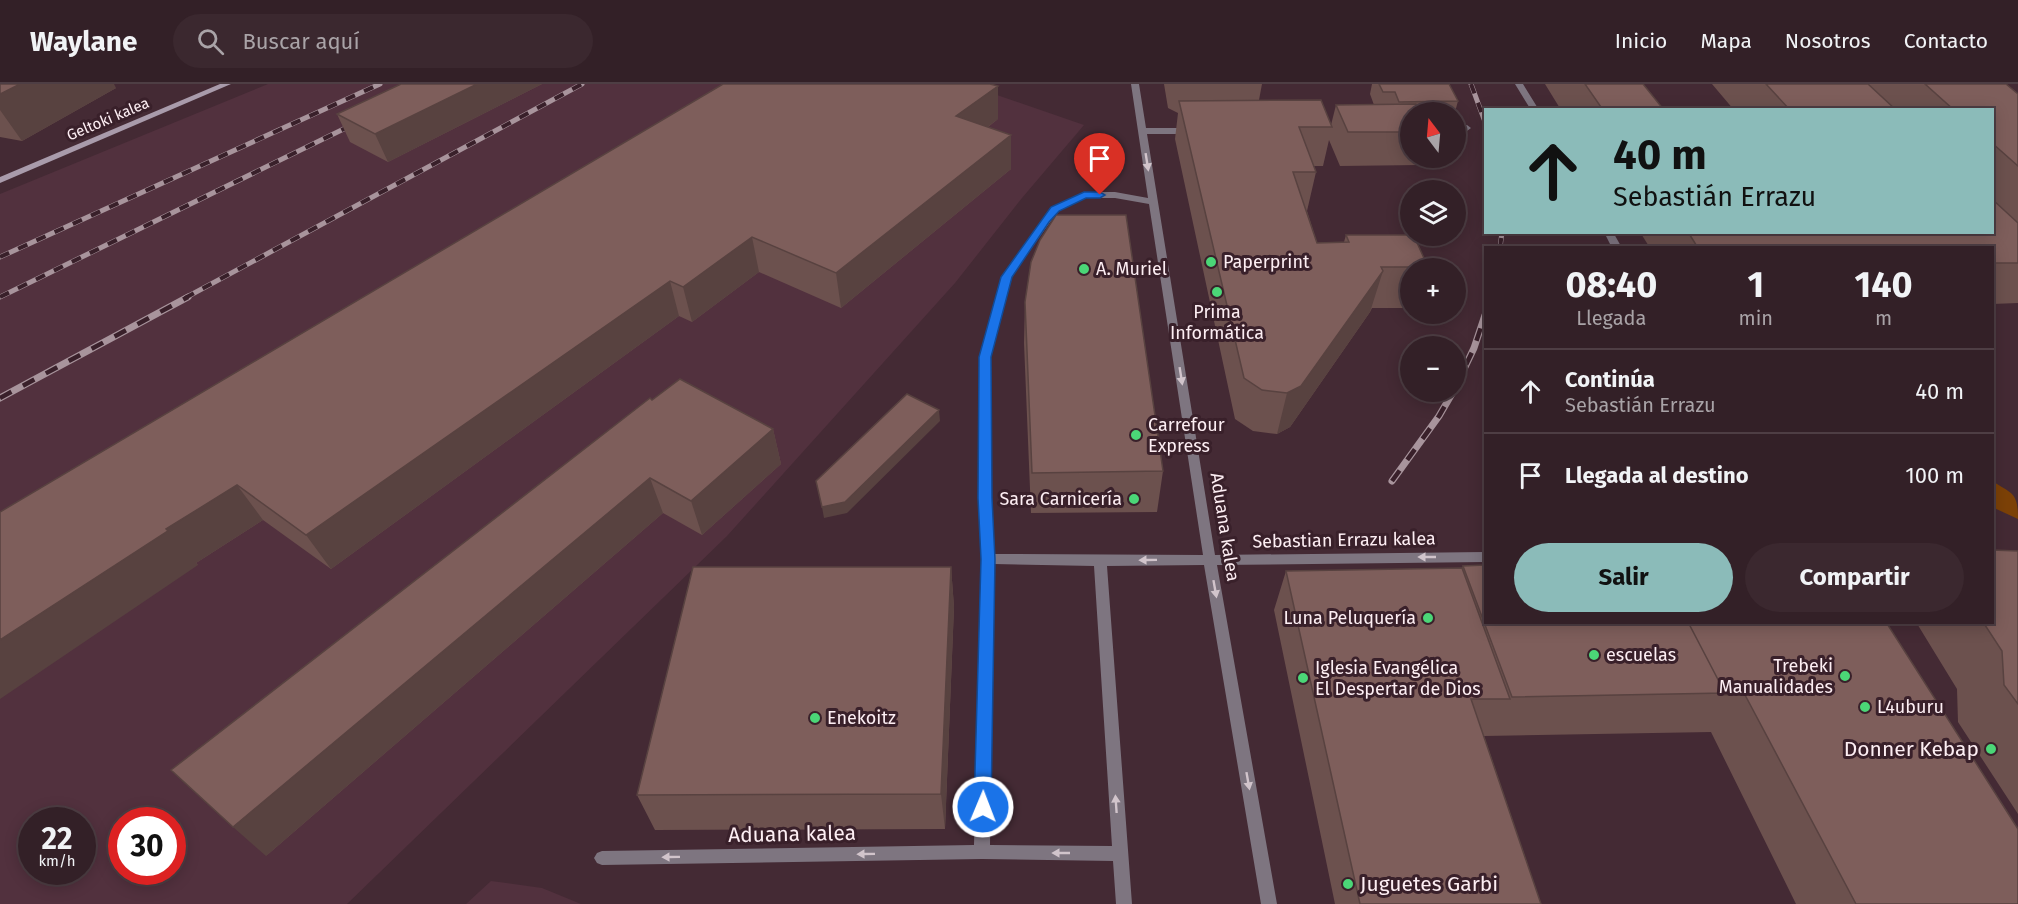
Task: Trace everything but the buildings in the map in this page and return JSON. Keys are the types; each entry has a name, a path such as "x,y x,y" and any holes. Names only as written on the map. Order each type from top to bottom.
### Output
{"street":[{"name":"Geltoki kalea","path":"0,180 227,84"},
{"name":"Aduana kalea","path":"1135,84 1210,560 1269,904"},
{"path":"1519,84 1533,108"},
{"path":"1142,131 1198,131"},
{"path":"982,852 988,559 985,498 985,357 1006,277 1055,209 1084,195 1115,195 1154,202"},
{"name":"Sebastian Errazu kalea","path":"988,559 1100,561 1484,557"},
{"path":"1100,561 1124,904"},
{"name":"Aduana kalea","path":"602,858 982,852 1119,854"}],"shaded area":[{"path":"268,84 965,84 1084,125 1022,198 955,283 727,536 347,904 0,904 0,194"},
{"path":"1994,482 2013,495 2017,504 2018,519 1994,508"},
{"path":"491,881 542,888 581,904 466,904"}],"railway":[{"path":"0,257 380,84"},
{"path":"185,298 582,84"},
{"path":"1471,84 1484,119"},
{"path":"0,297 358,122"},
{"path":"1500,246 1502,234"},
{"path":"0,398 188,297"},
{"path":"1466,365 1484,318"},
{"path":"1392,481 1447,402"}],"place":[{"name":"Paperprint","path":"1211,262"},
{"name":"A. Muriel","path":"1084,269"},
{"name":"Prima Informática","path":"1217,292"},
{"name":"Carrefour Express","path":"1136,435"},
{"name":"Sara Carnicería","path":"1134,499"},
{"name":"Luna Peluquería","path":"1428,618"},
{"name":"escuelas","path":"1594,655"},
{"name":"Trebeki Manualidades","path":"1845,676"},
{"name":"Iglesia Evangélica El Despertar de Dios","path":"1303,678"},
{"name":"L4uburu","path":"1865,707"},
{"name":"Enekoitz","path":"815,718"},
{"name":"Donner Kebap","path":"1991,749"},
{"name":"Juguetes Garbi","path":"1348,884"}],"route":[{"path":"983,807 988,559 985,498 985,357 1006,277 1045,220 1055,209 1084,195 1100,195"}]}
